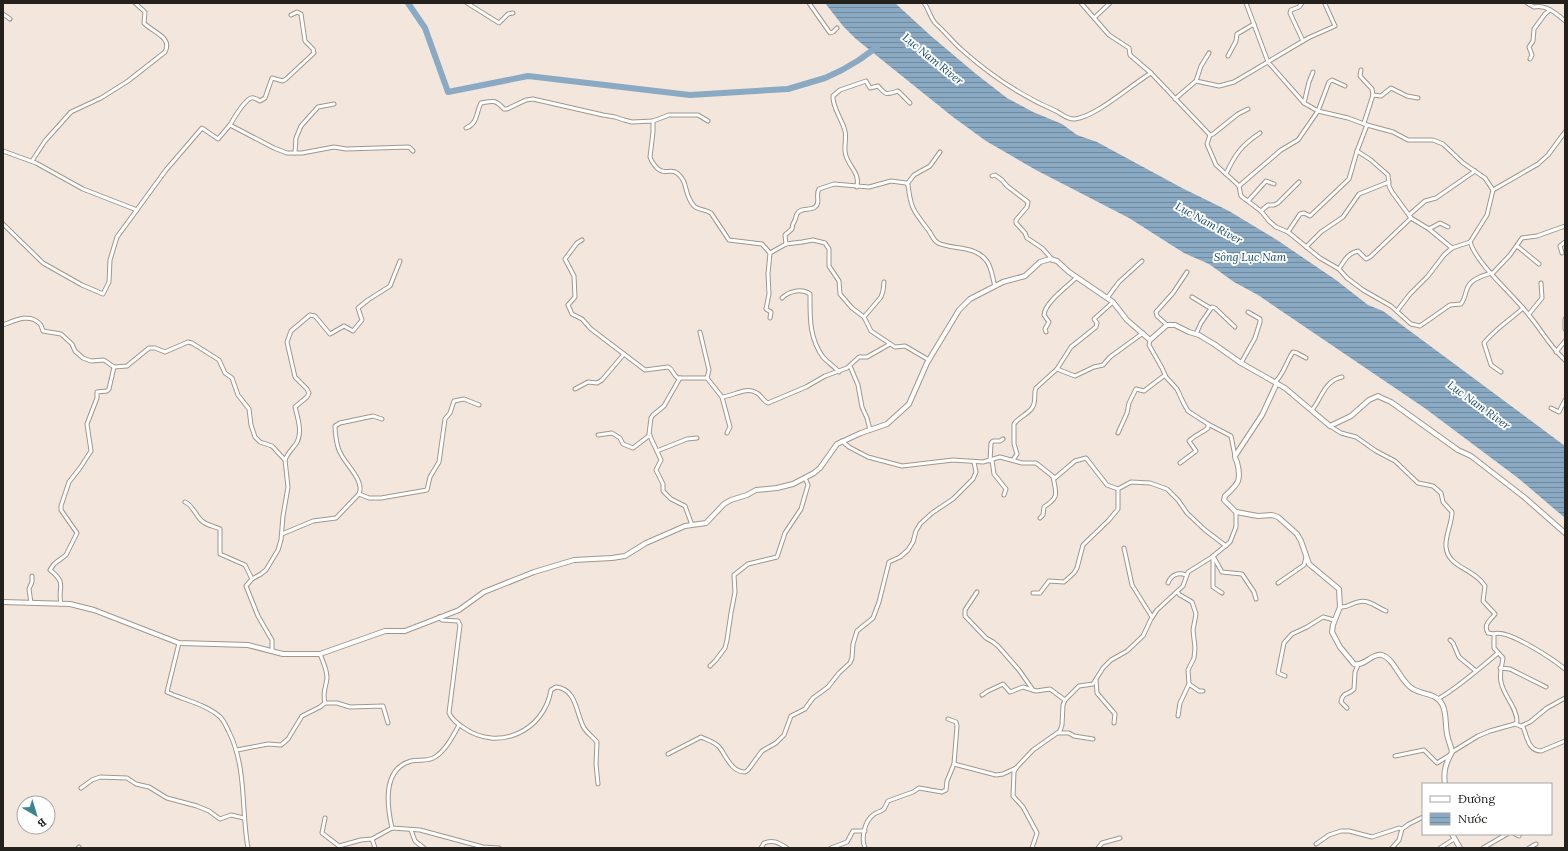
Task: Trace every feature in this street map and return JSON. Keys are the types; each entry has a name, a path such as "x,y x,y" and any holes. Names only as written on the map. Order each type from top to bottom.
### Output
{"street":[{"path":"32,161 45,141 71,112 101,98 128,81 166,52 168,46 165,40 144,23 145,12 136,3"},
{"path":"467,3 498,23 508,14 513,13"},
{"path":"809,3 830,33 838,28"},
{"path":"924,3 936,24 961,49 978,63 1016,91 1044,107 1070,119 1077,119 1095,111 1150,73"},
{"path":"1081,3 1109,35 1129,48 1130,55 1150,73 1210,136"},
{"path":"1094,18 1110,3"},
{"path":"1246,3 1268,62 1304,103 1318,111 1348,118 1393,132 1408,140 1433,140 1443,144 1463,163 1485,178 1493,190"},
{"path":"1302,3 1299,7 1291,10 1290,13 1303,42"},
{"path":"1527,3 1534,7 1538,5 1550,10 1565,21"},
{"path":"1196,81 1226,86 1303,42 1336,26 1324,4"},
{"path":"1530,59 1532,55 1529,47 1533,41 1533,30 1545,14 1550,10"},
{"path":"3,224 43,263 82,285 103,294 110,282 110,260 117,237 176,158 199,130 202,128 218,139 251,98 260,101 264,98 272,78 283,81 314,53 313,49 305,41 301,14 297,12 291,15"},
{"path":"3,14 10,19"},
{"path":"1228,56 1236,41 1237,34 1254,24"},
{"path":"1174,99 1196,81 1201,66 1209,53"},
{"path":"1361,70 1360,76 1372,89 1373,95 1364,124"},
{"path":"1304,103 1313,72"},
{"path":"1239,186 1281,150 1298,140 1318,111 1329,82 1332,80 1345,86"},
{"path":"858,187 859,179 845,154 845,132 841,119 836,111 833,96 840,90 866,81 870,88 879,86 882,92 885,93 898,91 910,103"},
{"path":"1373,95 1381,96 1391,88 1407,96 1418,98"},
{"path":"466,128 472,125 476,120 481,103 496,101 506,110 531,99 624,120 653,121 669,115 698,115 708,121"},
{"path":"294,153 296,138 301,126 318,107 334,104"},
{"path":"1248,109 1242,111 1210,136 1207,142 1213,162 1239,186 1240,193 1261,211 1273,224 1288,232 1320,258 1339,269 1351,282 1385,302 1411,324 1420,326 1450,305 1461,304 1464,301 1469,283 1492,273 1524,237 1537,236 1565,226"},
{"path":"653,121 650,157 659,169 663,171 677,172 684,182 686,195 693,205 696,208 707,210 711,213 729,240 762,244 770,253 768,274 769,294 766,309 771,312 770,318"},
{"path":"230,125 283,152 294,153 334,147 352,149 408,147 413,150"},
{"path":"1288,232 1300,214 1304,213 1310,216 1348,181 1351,176 1357,151 1367,125"},
{"path":"1397,311 1410,294 1452,248 1470,242 1487,215 1493,190 1538,164 1565,132"},
{"path":"1226,174 1243,145 1260,133"},
{"path":"3,151 32,161 83,189 137,210"},
{"path":"1357,151 1384,170 1388,176 1389,186 1392,192 1410,216 1452,248"},
{"path":"940,152 930,166 914,175 907,184 908,197 914,212 934,240 944,245 966,248 982,256 988,262 995,286"},
{"path":"1339,269 1344,260 1354,252 1358,251 1366,259 1370,257 1425,201 1436,198 1475,171"},
{"path":"992,176 995,175 1002,180 1006,186 1028,202 1016,220 1016,223 1026,233 1028,238 1042,248 1052,259 1113,302 1127,320 1150,340"},
{"path":"786,244 785,235 792,229 792,224 797,213 817,206 817,194 819,189 834,184 869,187 891,181 907,184"},
{"path":"1248,201 1266,181 1274,184"},
{"path":"1261,211 1268,205 1278,203 1299,182"},
{"path":"1306,247 1321,232 1343,217 1359,194 1389,182"},
{"path":"1429,229 1440,223 1448,227"},
{"path":"3,232 8,229"},
{"path":"582,240 577,243 565,259 573,273 574,297 568,304 572,314 582,319 591,329 645,370 665,367 670,368 674,375 680,378 707,378"},
{"path":"770,253 786,244 813,240 820,241 827,245 830,251 829,268 839,281 840,294 852,308 864,317 871,331 895,347 904,346 929,360"},
{"path":"1470,242 1476,257 1529,314 1556,352 1565,360"},
{"path":"1562,253 1560,246 1565,242"},
{"path":"1517,246 1539,264"},
{"path":"3,602 61,604 89,608 179,643 248,645 283,654 320,654 385,631 405,631 459,610 489,590 534,572 574,560 625,556 646,543 685,526 706,523 724,504 731,500 747,496 756,490 777,488 793,484 805,478 817,471 834,447 842,441 889,423 908,404 929,360 963,304 1003,282 1029,273 1040,262 1046,259 1052,259"},
{"path":"285,460 300,435 294,407 307,397 309,393 307,388 296,378 293,370 287,342 289,333 310,315 316,316 329,334 333,334 344,326 353,331 362,320 358,308 390,286 400,261"},
{"path":"1107,298 1119,282 1142,261"},
{"path":"1167,325 1157,316 1156,312 1173,293 1187,272"},
{"path":"1046,332 1045,328 1049,322 1044,315 1045,309 1077,277"},
{"path":"864,317 881,297 884,291 884,282"},
{"path":"1529,314 1542,298 1541,283"},
{"path":"782,298 786,294 794,291 807,292 810,294 809,313 813,339 823,357 839,372"},
{"path":"1192,297 1210,308 1215,308 1235,327"},
{"path":"1013,460 1016,454 1014,444 1014,424 1032,408 1036,400 1034,392 1036,388 1057,369 1071,347 1096,327 1094,319 1113,302"},
{"path":"1196,334 1200,323 1210,308"},
{"path":"1501,372 1492,365 1484,343 1502,324 1512,318 1523,308"},
{"path":"1241,363 1254,340 1260,322 1260,319 1248,312"},
{"path":"3,325 20,319 31,319 40,323 43,331 55,332 62,335 72,344 75,351 80,356 91,361 104,360 114,367 127,366 149,348 155,348 165,352 188,342 219,360 225,372 232,378 238,395 249,409 251,425 255,437 260,442 272,446 285,460 288,487 283,510 282,534 278,550 261,574 252,579 246,586 258,616 272,640 272,652"},
{"path":"1565,319 1565,329"},
{"path":"1358,665 1354,664 1333,636 1332,630 1334,620 1340,607 1340,591 1338,587 1309,564 1297,534 1278,517 1272,515 1258,516 1236,512 1227,504 1224,498 1234,489 1237,484 1238,472 1231,436 1188,411 1177,389 1165,375 1149,345 1150,340 1167,325 1175,325 1214,344 1241,363 1276,383 1312,410 1330,426 1341,433 1360,439 1376,451 1395,461 1418,483 1433,486 1441,493 1443,502 1452,512 1446,547 1449,555 1454,563 1479,577 1485,586 1483,601 1495,614 1486,624 1488,633 1500,633 1519,640 1555,660 1565,669"},
{"path":"700,332 710,370 707,378"},
{"path":"1057,369 1074,376 1078,376 1103,365 1110,357 1143,333"},
{"path":"1556,352 1565,341"},
{"path":"722,396 750,390 758,394 765,402 768,403 825,376 839,372 850,366 859,356 868,357 890,344"},
{"path":"1235,456 1260,419 1276,383 1282,375 1287,360 1293,352 1306,358"},
{"path":"575,389 588,382 597,383 602,380 624,354"},
{"path":"850,366 858,384 863,410 870,430"},
{"path":"61,604 59,596 61,584 58,577 50,570 54,564 66,555 77,533 61,510 61,506 69,482 91,451 87,423 97,398 97,392 107,391 109,389 114,367"},
{"path":"1118,433 1128,413 1129,403 1136,389 1144,391 1165,375"},
{"path":"1312,410 1325,387 1342,376"},
{"path":"680,378 664,406 652,417 650,435 661,461 656,470 663,484 664,491 671,499 685,506 692,525"},
{"path":"707,378 722,396 730,427 727,433"},
{"path":"1330,426 1352,416 1364,403 1373,397 1378,396 1391,402 1458,450 1471,456 1524,497 1565,533"},
{"path":"359,494 369,498 381,498 427,490 430,477 438,465 446,418 450,413 454,401 464,399 479,405"},
{"path":"1551,408 1558,413 1565,400"},
{"path":"282,534 313,522 336,518 359,494 360,487 343,458 338,446 335,426 340,423 373,416 382,419"},
{"path":"1180,463 1196,451 1189,441 1197,434 1204,432 1208,428 1208,424"},
{"path":"598,435 612,433 621,439 623,444 633,448 650,435"},
{"path":"657,451 687,439 697,438"},
{"path":"1003,439 1000,442 993,441 991,443 991,460 994,474 1006,489 1004,495"},
{"path":"842,441 849,447 868,457 902,466 953,460 983,462 1000,457 1022,463 1036,463 1054,477 1057,489 1052,503 1044,507 1043,515 1040,518"},
{"path":"1054,477 1058,476 1075,461 1086,458 1107,485 1118,489 1131,482 1150,483 1167,489 1178,500 1187,513 1205,530 1226,546"},
{"path":"668,754 701,737 719,746 724,757 737,770 745,772 762,752 780,740 786,733 791,716 805,709 813,698 825,690 850,663 857,631 873,618 879,602 889,562 900,557 908,550 914,542 916,531 920,524 932,513 953,499 974,478 976,472 974,462"},
{"path":"710,666 725,648 728,640 735,592 734,575 748,564 772,560 778,556 785,533 802,504 808,485 805,478"},
{"path":"1033,593 1040,593 1049,581 1064,582 1074,573 1077,568 1083,545 1109,520 1118,509 1118,489"},
{"path":"185,502 190,504 203,522 211,527 220,529 220,554 245,565 252,579"},
{"path":"954,764 996,775 1003,774 1016,768 1033,750 1058,733 1062,725 1063,705 1065,700 1079,686 1092,685 1103,668 1111,660 1127,651 1142,636 1157,610 1183,586 1188,572 1213,557 1230,542 1235,532 1236,512"},
{"path":"1124,548 1132,585 1152,617"},
{"path":"1213,557 1213,587 1222,593"},
{"path":"1213,557 1222,572 1242,574 1254,592 1256,599"},
{"path":"1278,583 1304,565 1306,557"},
{"path":"1168,583 1174,576 1179,574 1186,576"},
{"path":"31,603 29,588 32,582 32,576"},
{"path":"977,592 965,610 965,616 986,638 995,643 1006,654 1033,690"},
{"path":"1177,592 1192,602 1196,614 1194,630 1195,648 1193,661 1188,670 1189,684 1180,703 1178,716"},
{"path":"1340,607 1348,607 1358,602 1366,601 1386,610"},
{"path":"439,617 442,620 458,622 460,624 449,713 451,717 459,725 472,733 491,738 516,734 532,725 542,714 550,698 551,690 556,687 565,689 576,706 583,726 597,742 596,764 598,784"},
{"path":"1285,676 1278,673 1282,646 1288,637 1323,617 1334,620"},
{"path":"1494,634 1493,646 1504,658 1500,668 1500,682 1516,713 1517,722 1515,724"},
{"path":"1450,640 1454,644 1459,657 1476,671"},
{"path":"179,643 167,692 203,707 219,716 225,724 237,750 241,770 244,818 248,848"},
{"path":"1438,699 1460,684 1498,652"},
{"path":"320,654 327,675 323,695 325,703"},
{"path":"1347,708 1341,702 1342,696 1354,689 1355,672 1358,665 1371,657 1378,655 1389,659 1398,674 1409,686 1423,694 1435,696 1444,709 1451,754 1445,765 1445,783"},
{"path":"1500,668 1510,669 1546,688"},
{"path":"1096,680 1097,693 1115,714 1114,723"},
{"path":"982,695 1003,684 1010,692 1023,686 1036,691 1050,689 1065,700"},
{"path":"1189,684 1199,691 1203,691"},
{"path":"1520,726 1530,722 1547,708 1565,698"},
{"path":"237,750 268,744 281,745 288,739 302,716 320,708 325,703 337,703 350,707 383,706 388,723"},
{"path":"865,848 863,841 864,831 871,817 884,809 889,800 921,788 944,792 946,790 947,781 954,764 957,724 948,719"},
{"path":"1395,756 1424,750 1437,763 1483,734 1515,724 1524,729 1529,743 1535,750 1541,751 1565,741"},
{"path":"392,828 388,812 388,798 393,777 397,770 410,762 430,760 437,756 447,745 459,725"},
{"path":"1058,733 1093,739"},
{"path":"1016,768 1014,772 1013,796 1022,807 1037,832 1032,848"},
{"path":"81,788 92,780 100,777 127,778 136,784 150,787 167,798 197,806 209,811 220,819 231,815 244,818"},
{"path":"325,818 322,833 336,845 340,846 356,841 372,839 392,828 423,831 483,847 498,848"},
{"path":"1316,844 1329,835 1341,831 1349,831 1372,837 1399,828 1402,829 1422,818"},
{"path":"1392,848 1399,840 1402,829"},
{"path":"411,830 415,840 424,848"},
{"path":"831,848 847,842 853,831 864,831"},
{"path":"1452,835 1460,848"},
{"path":"1483,848 1506,835"},
{"path":"1098,848 1102,842 1120,838"},
{"path":"372,839 375,848"},
{"path":"1440,848 1454,839"},
{"path":"761,848 762,844 769,841 776,842 787,848"},
{"path":"1529,848 1536,844"}],"water":[{"name":"Sông Lục Nam","path":"825,3 895,3 931,36 1007,98 1033,112 1062,124 1077,135 1097,142 1182,188 1229,211 1277,240 1336,280 1368,305 1383,311 1565,446 1565,518 1518,478 1426,409 1258,295 1234,282 1209,264 1184,253 1129,218 1036,170 986,141 953,117 856,39 843,26"}],"waterway":[{"path":"408,3 425,28 448,92 528,76 690,95 788,89 825,78 842,70 877,47"}],"water label":[{"name":"Lục Nam River","path":"933,59"},
{"name":"Lục Nam River","path":"1209,223"},
{"name":"Lục Nam River","path":"1479,405"}]}
